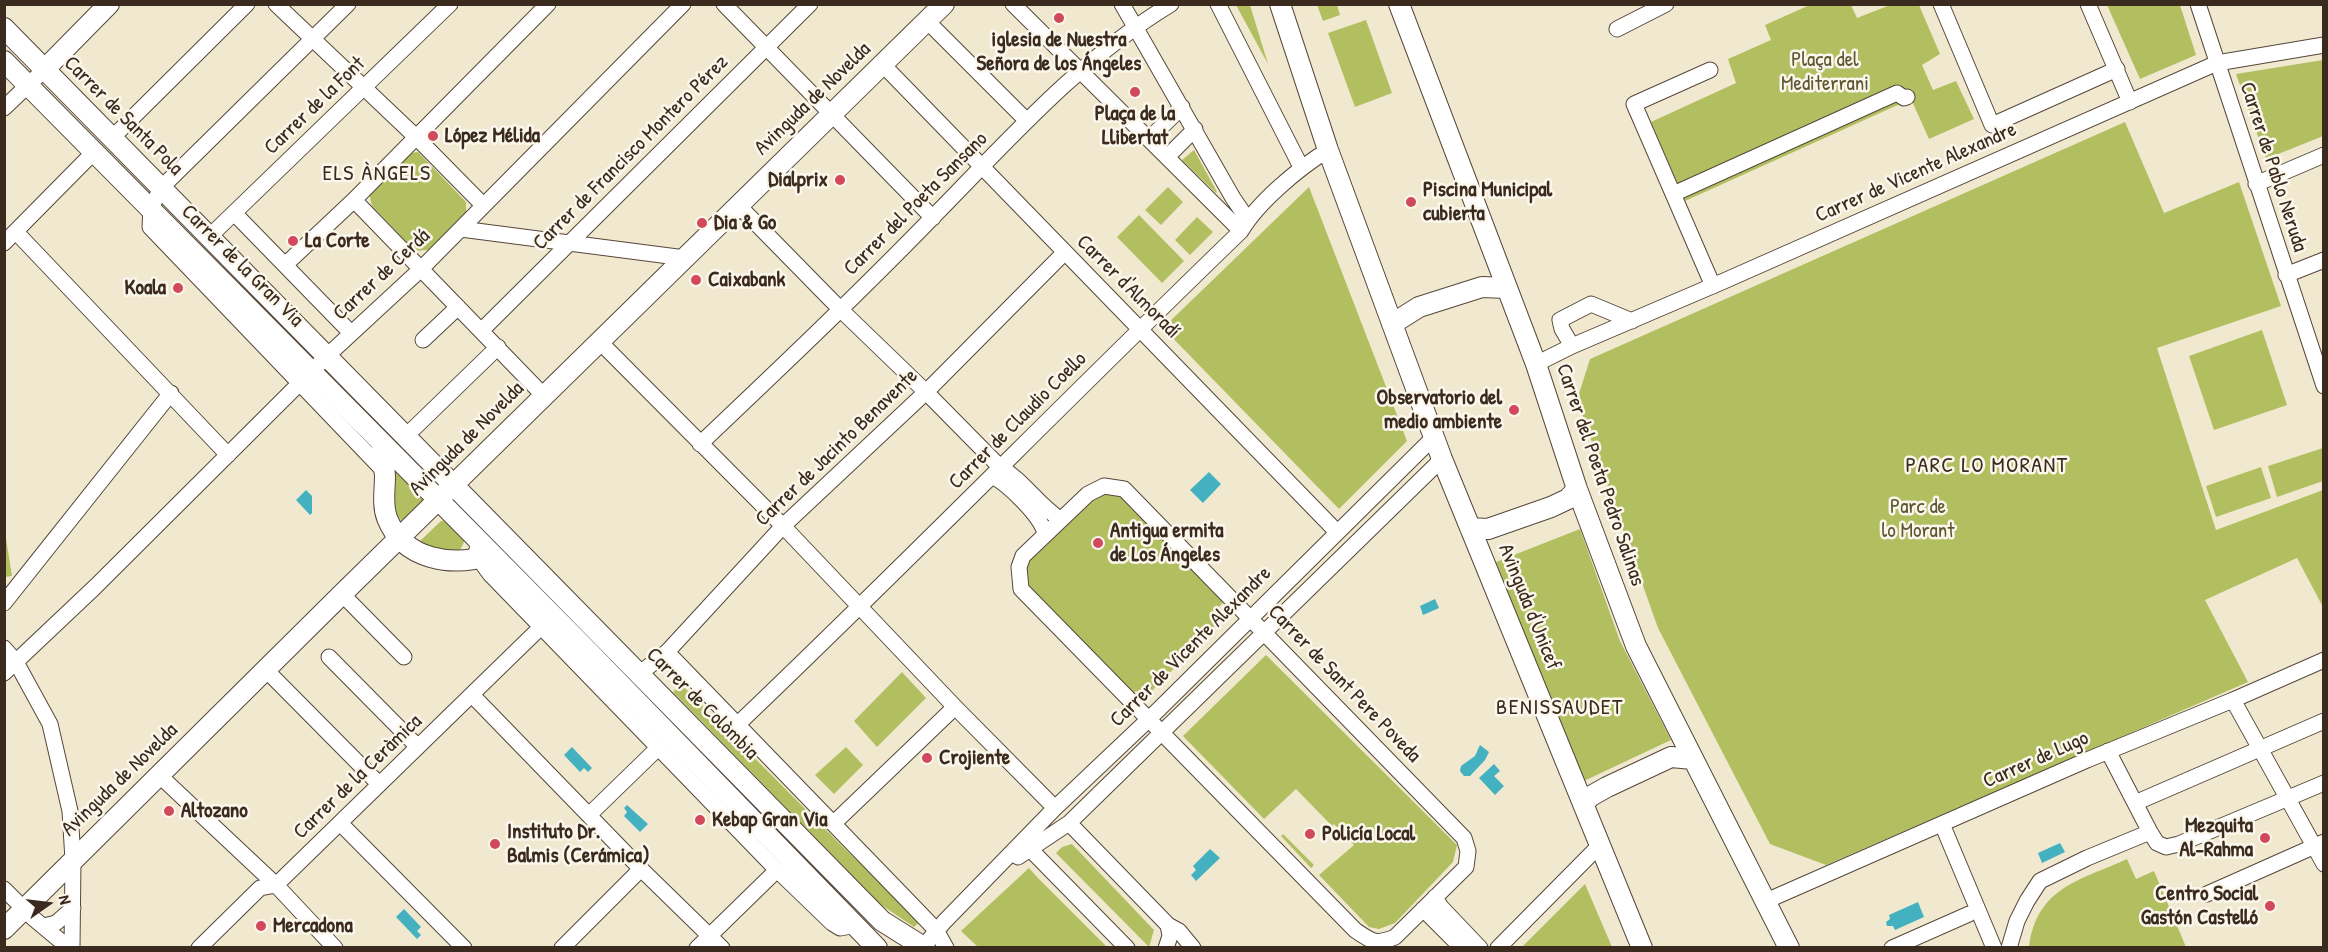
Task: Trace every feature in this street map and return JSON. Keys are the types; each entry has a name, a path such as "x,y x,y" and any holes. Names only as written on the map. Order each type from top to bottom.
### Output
{"main road":[{"path":"44,70 109,4"},
{"name":"Avinguda de Novelda","path":"4,929 34,918 73,860 342,594 404,542 607,349 944,4"},
{"name":"Avinguda de Novelda","path":"834,118 890,72 960,4"},
{"name":"Avinguda d'Unicef","path":"1280,4 1328,150 1442,459 1642,948"},
{"name":"Carrer del Poeta Pedro Salinas","path":"1400,4 1536,364 1577,489 1636,646 1789,948"},
{"name":"Carrer de Santa Pola","path":"4,28 209,237"},
{"path":"4,61 151,208"},
{"name":"Carrer de la Gran Via","path":"151,208 306,378 382,444"},
{"name":"Avinguda de Novelda","path":"458,490 544,396 685,258 743,209"},
{"name":"Carrer de la Gran Via","path":"209,237 406,436"},
{"path":"1392,324 1419,307 1482,287 1507,288"},
{"name":"Carrer de Colòmbia","path":"406,436 882,921 923,947"},
{"path":"382,444 384,506 387,518 404,542 420,555 430,558 446,560 485,556"},
{"name":"Carrer de Colòmbia","path":"382,444 475,538 485,556 857,925 877,948"},
{"name":"Avinguda d'Unicef","path":"1470,528 1488,530 1551,507 1568,499 1577,489"},
{"path":"1583,804 1591,796 1607,787 1671,757 1693,759"}],"street":[{"path":"111,139 247,4"},
{"path":"276,4 416,137 483,205"},
{"path":"151,208 162,188 348,4"},
{"name":"Carrer de la Font","path":"209,237 450,4"},
{"path":"285,265 354,200 548,4"},
{"name":"Carrer de Cerdá","path":"10,668 327,356 421,269 683,4"},
{"path":"724,4 933,218"},
{"name":"Carrer de Francisco Montero Pérez","path":"481,331 810,4"},
{"path":"1013,4 1217,207 1244,225"},
{"path":"1122,4 1195,129 1230,193 1244,225"},
{"name":"Carrer del Poeta Sansano","path":"700,444 841,310 1078,70 1134,26 1171,4"},
{"path":"1218,4 1301,167"},
{"path":"1617,29 1666,4"},
{"name":"Carrer de Vicente Alexandre","path":"1941,4 1992,125 2117,69"},
{"path":"2088,4 2130,102"},
{"name":"Carrer de Pablo Neruda","path":"2198,4 2324,386"},
{"path":"935,29 1027,121"},
{"name":"Carrer de Vicente Alexandre","path":"1536,364 1572,346 2217,63 2324,45"},
{"path":"4,108 44,70"},
{"path":"1710,70 1634,104 1713,286"},
{"name":"Carrer d'Almoradí","path":"890,72 1337,532"},
{"path":"1680,191 1897,93 1904,99 1907,97"},
{"path":"1149,139 1182,107"},
{"path":"1167,157 1195,129"},
{"name":"Carrer de Claudio Coello","path":"738,724 861,607 1301,167 1328,150"},
{"path":"4,243 94,152"},
{"path":"2256,184 2324,155"},
{"path":"1217,207 1227,200 1230,193"},
{"path":"354,200 544,396"},
{"path":"743,209 841,310 926,392 996,471 1001,480 1041,521 1045,534"},
{"name":"Carrer de la Gran Via","path":"235,214 351,333"},
{"path":"461,229 685,258"},
{"path":"16,232 228,454"},
{"name":"Carrer de Jacinto Benavente","path":"639,674 667,652 783,526 926,392 1064,253"},
{"path":"2286,274 2324,260"},
{"path":"1572,346 1562,329 1560,320 1591,304 1632,321"},
{"path":"423,340 458,307"},
{"path":"406,436 498,347"},
{"path":"607,349 783,526 955,707 1055,808"},
{"path":"306,378 384,471"},
{"path":"4,603 171,393"},
{"name":"Carrer de Vicente Alexandre","path":"923,947 936,930 1055,808 1148,720 1434,437"},
{"name":"Carrer de Vicente Alexandre","path":"979,887 992,882 1029,848 1069,823 1442,459"},
{"path":"996,471 1010,473 1049,512 1061,520"},
{"name":"Carrer de Sant Pere Poveda","path":"1104,486 1124,489 1265,633 1464,838 1468,851 1466,867 1395,936 1383,942 1370,942 1355,930 1021,590 1019,567 1023,556 1088,494 1104,486"},
{"name":"Carrer de Colòmbia","path":"485,556 490,574 777,870 832,923 840,928 857,925"},
{"path":"342,594 404,657"},
{"name":"Carrer de la Ceràmica","path":"199,948 260,888 276,885 417,747 473,696 541,627"},
{"path":"4,648 10,668 50,724 70,811 73,860 72,948"},
{"name":"Carrer de Colòmbia","path":"667,652 936,930 946,948"},
{"path":"329,657 417,747"},
{"name":"Carrer de Lugo","path":"1766,901 2108,751 2234,700 2324,660"},
{"path":"266,670 379,784"},
{"path":"473,696 641,869 722,948"},
{"path":"2234,700 2288,798 2319,844 2324,864"},
{"path":"834,823 955,707"},
{"path":"2135,803 2324,721"},
{"path":"590,814 659,747"},
{"path":"2108,751 2150,832 2157,843 2166,847 2211,832 2324,783"},
{"path":"160,776 276,885 322,942 334,948"},
{"path":"340,823 457,946"},
{"path":"1069,823 1168,925 1179,931 1192,948"},
{"path":"1942,824 1994,948"},
{"path":"2009,948 2017,921 2040,881 2087,858 2150,832"},
{"path":"2207,894 2319,844"},
{"path":"1498,948 1600,845"},
{"path":"1029,848 1127,948"},
{"path":"562,948 641,869"},
{"path":"697,948 777,870"},
{"path":"4,889 63,943 65,948"},
{"path":"1435,897 1441,908 1480,948"},
{"path":"34,918 56,923 73,908"},
{"path":"1423,909 1462,948"},
{"path":"1892,948 1969,914"},
{"path":"1166,948 1170,936 1168,925"}],"green space":[{"name":"Plaça del Mediterrani","path":"1812,4 1851,5 1857,18 1890,5 1919,5 1940,54 1922,65 1933,90 1956,81 1974,119 1929,139 1911,99 1685,201 1651,122 1736,83 1728,59 1771,40 1765,25"},
{"path":"1236,5 1250,5 1268,64"},
{"path":"1317,5 1337,5 1340,15 1323,21"},
{"path":"2107,5 2180,5 2196,55 2140,79"},
{"path":"1366,20 1392,93 1355,107 1328,33"},
{"path":"2323,60 2323,136 2266,159 2236,74"},
{"name":"Parc de lo Morant","path":"2125,122 2164,213 2239,182 2281,306 2157,348 2216,530 2323,490 2323,607 2297,558 2205,600 2248,682 1826,865 1770,844 1658,628 1577,400 1590,359"},
{"path":"1194,150 1217,192 1216,193 1182,160"},
{"path":"418,152 466,202 466,214 428,250 415,251 372,206 369,193 408,153"},
{"path":"1168,187 1183,202 1161,225 1145,210"},
{"path":"1309,187 1407,441 1339,509 1163,328"},
{"path":"1139,215 1184,261 1162,283 1117,237"},
{"path":"1197,217 1213,232 1190,255 1175,240"},
{"path":"2262,330 2287,405 2214,430 2189,356"},
{"path":"2323,448 2323,481 2277,497 2268,466"},
{"path":"2261,467 2271,498 2216,517 2206,486"},
{"path":"396,470 424,500 403,523 392,498"},
{"path":"1106,490 1121,495 1224,601 1219,607 1226,615 1145,698 1136,691 1131,696 1027,590 1024,564 1093,494"},
{"path":"446,520 465,540 459,552 421,546 420,541 441,521"},
{"path":"4,526 12,576 5,577 4,577"},
{"path":"1580,529 1620,641 1671,740 1584,781 1496,562"},
{"path":"1266,655 1457,845 1453,862 1395,923 1379,929 1369,927 1319,875 1354,845 1296,789 1264,819 1183,736"},
{"path":"902,672 926,698 877,747 854,721"},
{"path":"681,684 920,921 914,927 880,904 673,692"},
{"path":"846,747 863,765 834,794 815,775"},
{"path":"1283,834 1314,865 1311,868 1281,836"},
{"path":"1072,844 1154,930 1149,947 1056,853 1062,847"},
{"path":"2127,859 2136,879 2154,871 2186,947 2029,947 2041,911 2051,899 2077,881"},
{"path":"1029,868 1107,947 978,947 961,931"},
{"path":"1585,884 1612,947 1522,947"}],"water":[{"path":"1209,472 1221,484 1203,503 1190,490"},
{"path":"306,490 312,496 310,515 296,500"},
{"path":"1435,599 1439,608 1423,615 1420,606"},
{"path":"1480,745 1489,752 1485,760 1470,776 1464,776 1460,771 1461,766 1475,756"},
{"path":"572,747 592,768 588,772 584,768 580,772 564,755"},
{"path":"1494,764 1500,771 1494,776 1504,786 1495,795 1479,778"},
{"path":"627,805 648,824 640,832 624,816 627,812 624,808"},
{"path":"2060,843 2065,852 2042,863 2038,853"},
{"path":"1210,849 1220,858 1196,881 1191,875 1196,870 1193,866"},
{"path":"1918,902 1924,917 1895,930 1893,926 1887,926 1889,915"},
{"path":"404,909 421,927 417,931 421,935 417,939 396,917"}],"place":[{"name":"iglesia de Nuestra Señora de los Ángeles","path":"1059,18"},
{"name":"Plaça de la Llibertat","path":"1135,92"},
{"name":"López Mélida","path":"433,136"},
{"name":"Dialprix","path":"840,180"},
{"name":"Piscina Municipal cubierta","path":"1411,202"},
{"name":"Dia & Go","path":"702,223"},
{"name":"La Corte","path":"293,241"},
{"name":"Caixabank","path":"696,280"},
{"name":"Koala","path":"178,288"},
{"name":"Observatorio del medio ambiente","path":"1514,410"},
{"name":"Antigua ermita de Los Ángeles","path":"1098,543"},
{"name":"Crojiente","path":"927,758"},
{"name":"Altozano","path":"169,811"},
{"name":"Kebap Gran Via","path":"700,820"},
{"name":"Policía Local","path":"1310,834"},
{"name":"Mezquita Al-Rahma","path":"2265,838"},
{"name":"Instituto Dr. Balmis (Cerámica)","path":"495,844"},
{"name":"Centro Social Gastón Castelló","path":"2270,906"},
{"name":"Mercadona","path":"261,926"}],"district":[{"name":"ELS ÀNGELS","path":"377,174"},
{"name":"PARC LO MORANT","path":"1987,466"},
{"name":"BENISSAUDET","path":"1560,708"}]}
